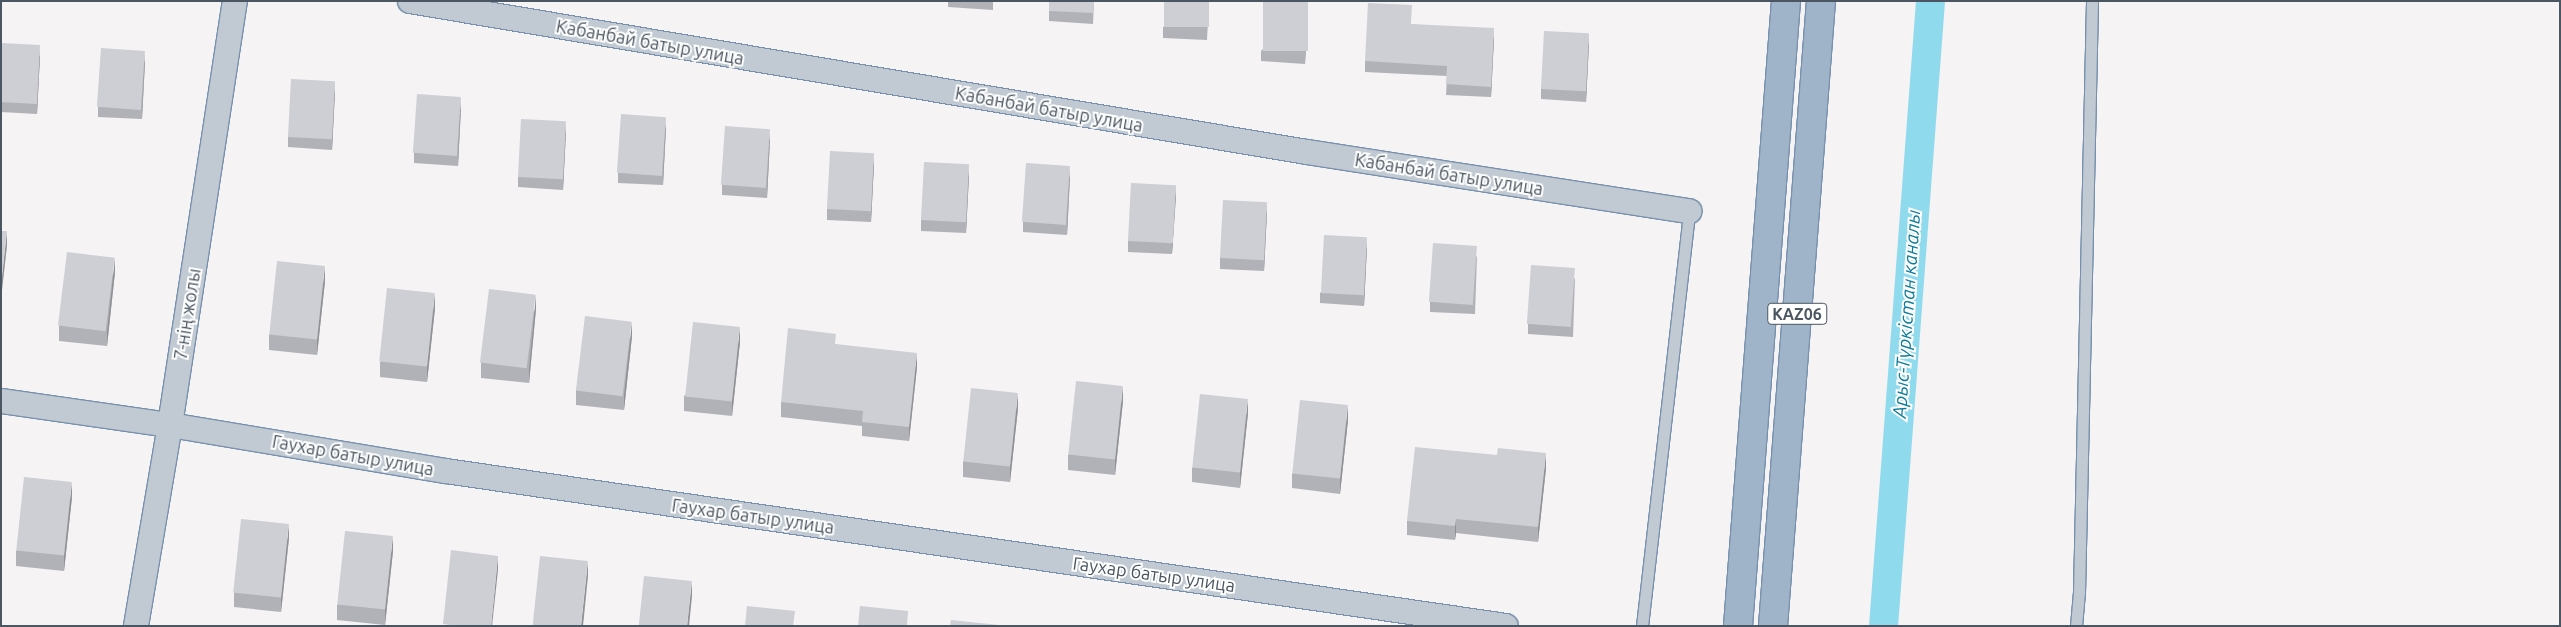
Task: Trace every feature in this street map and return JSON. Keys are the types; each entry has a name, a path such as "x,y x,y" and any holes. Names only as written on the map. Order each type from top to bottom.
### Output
{"highway":[{"name":"KАZ06","path":"1738,626 1786,1"},
{"name":"KАZ06","path":"1773,626 1821,1"}],"street":[{"name":"7-нің жолы","path":"136,626 170,425 235,1"},
{"name":"Кабанбай батыр улица","path":"410,1 1306,152 1689,211"},
{"name":"Гаухар батыр улица","path":"1,401 170,425 456,472 1506,626"}],"lane":[{"path":"2076,626 2080,573 2092,1"},
{"path":"1642,626 1689,211"}],"building":[{"path":"1049,1 1094,1 1093,13 1049,11"},
{"path":"1164,1 1209,1 1209,27 1164,27"},
{"path":"1263,1 1308,1 1308,51 1263,51"},
{"path":"1368,3 1412,5 1411,24 1494,28 1491,87 1446,84 1447,66 1365,61"},
{"path":"1544,31 1589,33 1586,91 1541,89"},
{"path":"1,43 40,45 37,104 1,102"},
{"path":"101,48 145,51 141,110 97,107"},
{"path":"291,79 335,81 332,139 288,137"},
{"path":"417,94 461,97 457,156 413,153"},
{"path":"621,114 666,117 662,176 617,173"},
{"path":"521,119 566,121 563,179 518,177"},
{"path":"725,126 770,129 766,188 721,185"},
{"path":"830,151 874,153 871,211 827,209"},
{"path":"924,162 969,164 966,222 921,220"},
{"path":"1026,163 1070,166 1066,225 1022,222"},
{"path":"1131,183 1176,185 1173,243 1128,241"},
{"path":"1223,200 1267,202 1264,260 1220,258"},
{"path":"1,231 7,231 1,285"},
{"path":"1324,235 1367,237 1364,295 1321,293"},
{"path":"1433,243 1477,246 1473,305 1429,302"},
{"path":"67,252 115,258 106,331 58,325"},
{"path":"277,261 325,266 317,340 269,335"},
{"path":"1531,265 1575,268 1571,327 1527,324"},
{"path":"387,288 435,293 427,367 379,362"},
{"path":"489,289 536,295 527,368 480,362"},
{"path":"585,316 632,322 623,396 576,390"},
{"path":"693,322 740,327 732,402 685,397"},
{"path":"788,328 836,334 835,344 917,353 909,427 862,422 863,411 781,402"},
{"path":"1076,381 1123,386 1115,460 1068,455"},
{"path":"971,388 1018,393 1010,467 963,462"},
{"path":"1200,394 1248,399 1240,473 1192,468"},
{"path":"1300,400 1348,405 1340,479 1292,474"},
{"path":"1415,447 1497,455 1498,448 1546,453 1538,527 1456,519 1455,526 1407,521"},
{"path":"24,477 72,482 64,556 16,551"},
{"path":"241,519 289,524 281,598 233,593"},
{"path":"345,531 393,536 385,610 337,605"},
{"path":"451,550 498,556 491,626 443,624"},
{"path":"540,556 588,561 581,626 533,626"},
{"path":"644,576 692,581 687,626 639,626"},
{"path":"747,606 795,611 793,626 745,626"},
{"path":"860,606 908,611 907,626 858,626"},
{"path":"951,620 999,625 950,626"}],"waterway":[{"name":"Арыс-Түркістан каналы","path":"1883,626 1930,1"}]}
